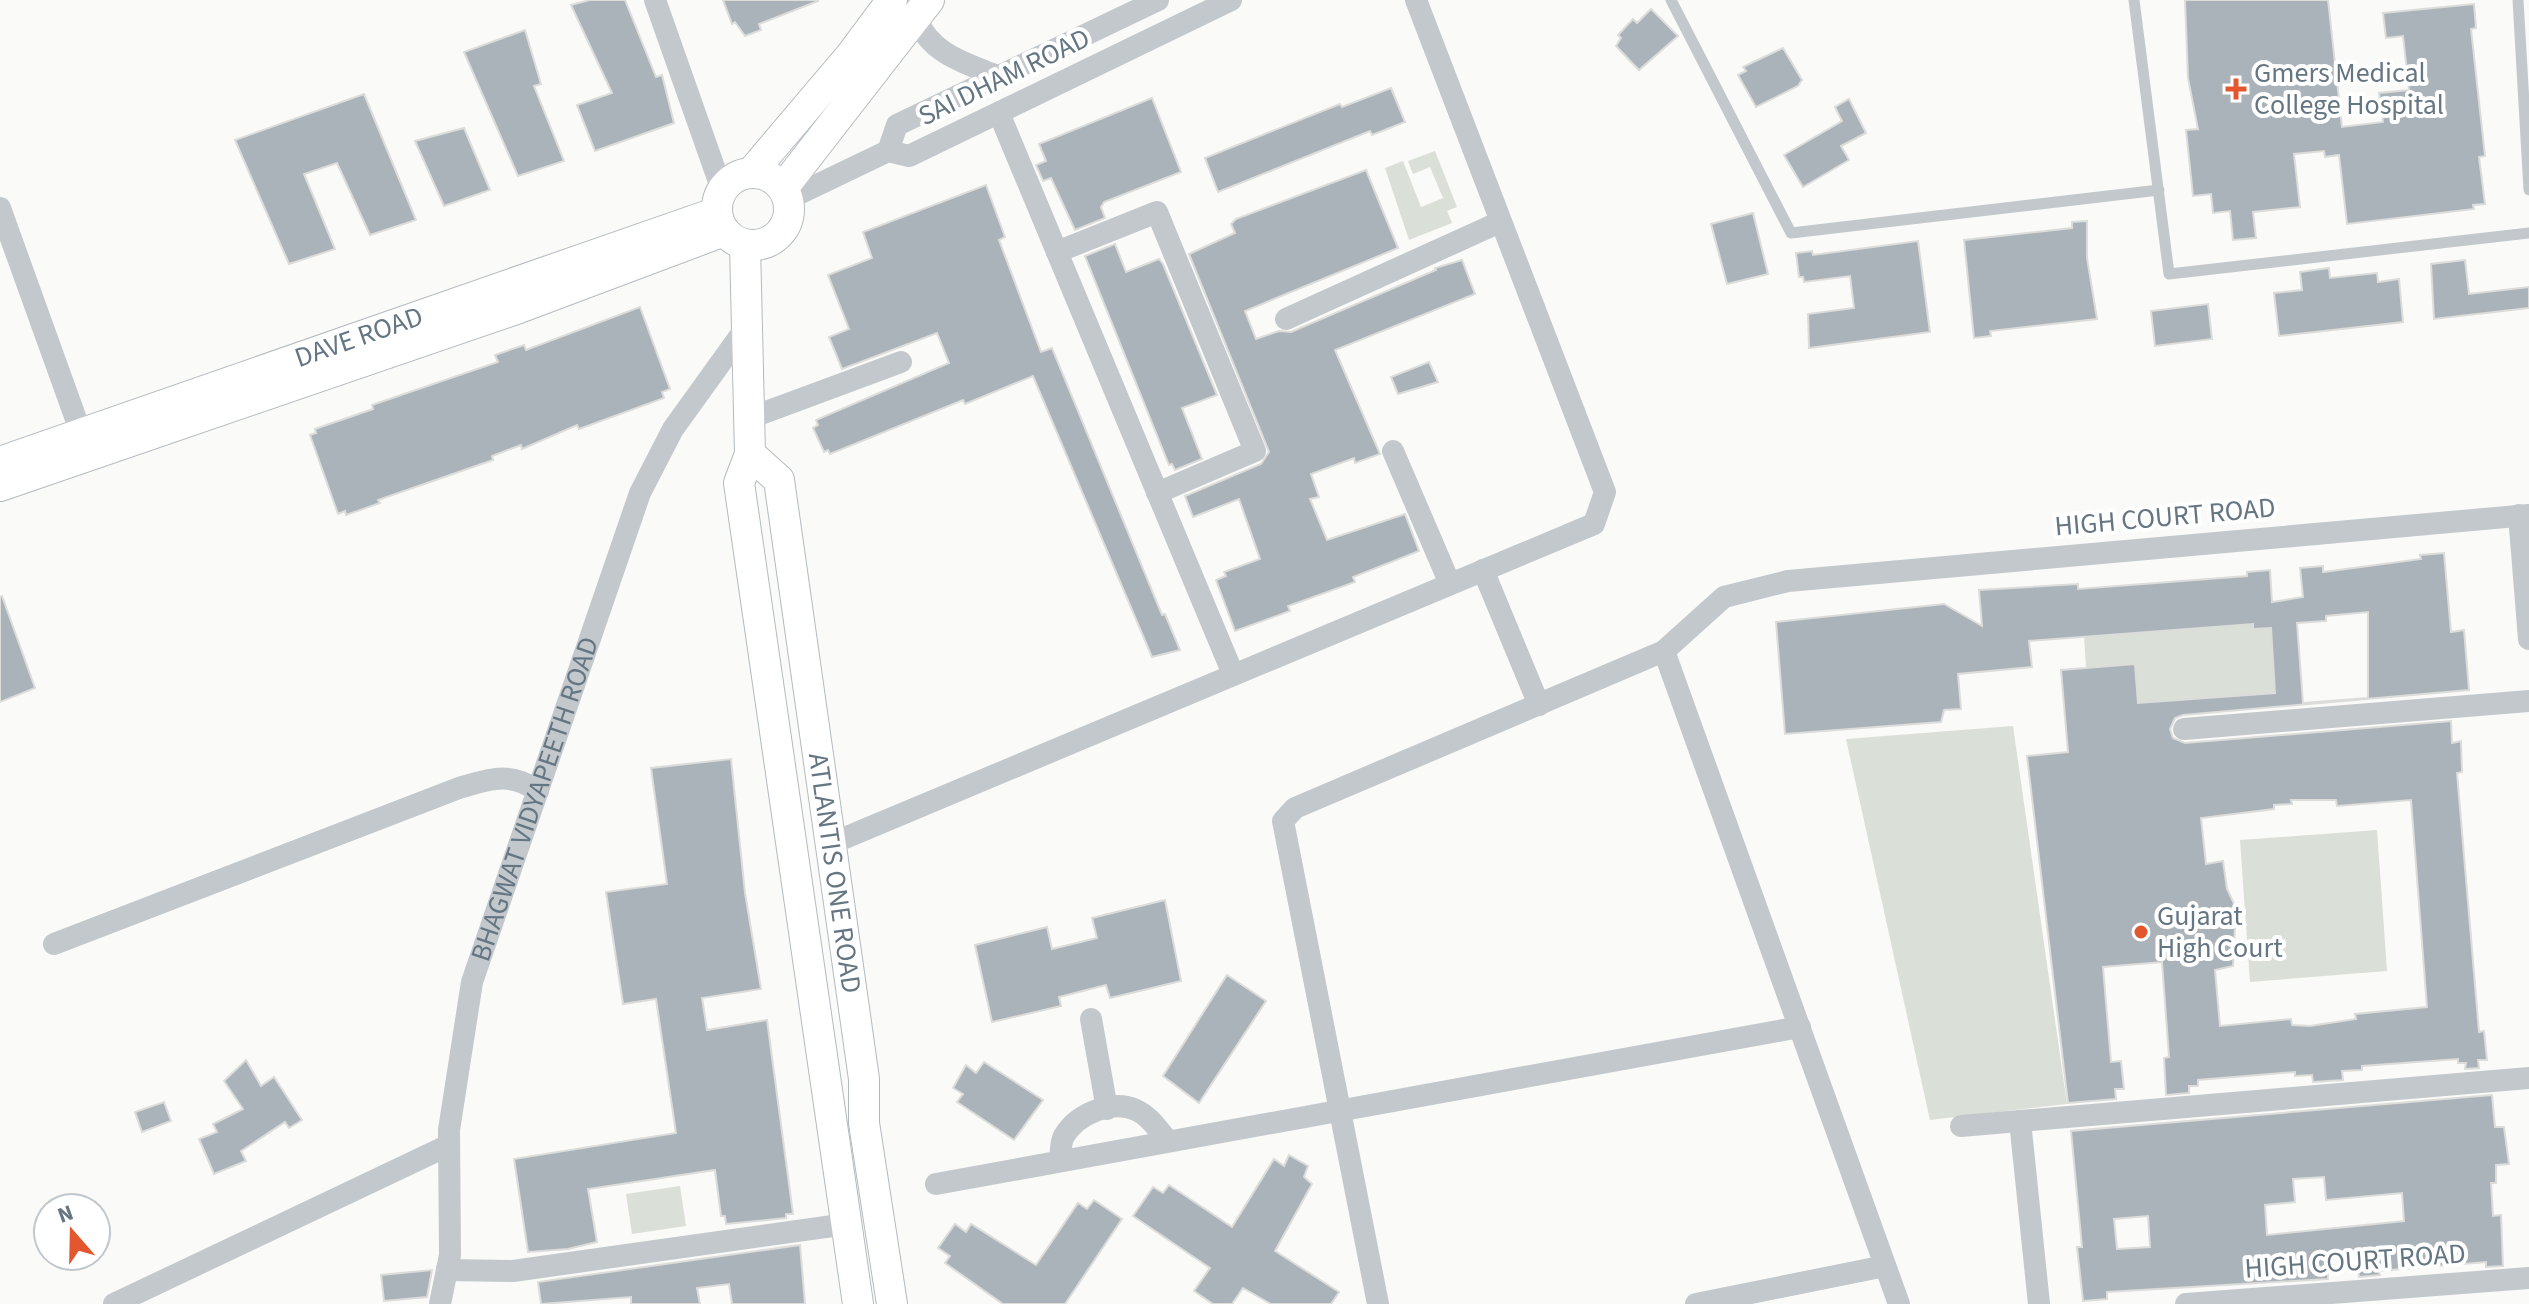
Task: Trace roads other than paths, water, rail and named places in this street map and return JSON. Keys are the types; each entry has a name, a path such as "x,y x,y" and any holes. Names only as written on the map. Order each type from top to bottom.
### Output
{"street":[{"path":"655,0 727,220 770,242 787,224 785,193 774,179 751,173"},
{"name":"SAI DHAM ROAD","path":"888,151 897,125 1158,0"},
{"name":"SAI DHAM ROAD","path":"785,193 888,151 909,156 1231,0"},
{"path":"828,845 1594,524 1605,492 1416,0"},
{"path":"727,220 730,181 751,173 851,55 913,6"},
{"path":"785,193 913,6"},
{"path":"913,6 923,35 945,55 997,76"},
{"path":"999,113 1233,674"},
{"path":"0,208 81,433"},
{"path":"1057,252 1157,212 1255,451 1157,493"},
{"path":"0,486 519,308 727,220"},
{"name":"ATLANTIS ONE ROAD","path":"727,220 745,329 750,418 750,454 739,483 858,1304"},
{"name":"DAVE ROAD","path":"0,462 727,220"},
{"path":"1286,319 1500,222"},
{"name":"BHAGWAT VIDYAPEETH ROAD","path":"440,1304 447,1270 449,1145 472,982 640,493 673,429 745,329"},
{"path":"750,418 901,362"},
{"path":"1393,451 1450,584"},
{"name":"ATLANTIS ONE ROAD","path":"750,454 779,480 828,845 864,1079 864,1123 892,1304"},
{"name":"HIGH COURT ROAD","path":"1339,1110 1283,821 1295,808 1664,651 1724,597 1788,581 2524,515 2529,639"},
{"path":"1483,570 1539,705"},
{"path":"1664,651 1899,1304"},
{"path":"2184,729 2529,701"},
{"path":"54,944 459,788 494,778 522,780 538,791"},
{"path":"1091,1019 1107,1109"},
{"path":"936,1184 1800,1027"},
{"path":"1961,1126 2529,1078"},
{"path":"1060,1161 1062,1138 1097,1110 1120,1106 1136,1110 1168,1141"},
{"path":"1339,1110 1378,1304"},
{"path":"2020,1121 2039,1304"},
{"path":"114,1304 449,1145"},
{"path":"447,1270 513,1271 847,1224"},
{"path":"1696,1304 1885,1266"},
{"name":"HIGH COURT ROAD","path":"2186,1304 2529,1278"}],"lane":[{"path":"1671,0 1791,233 2159,190"},
{"path":"2134,0 2169,274 2529,233"},
{"path":"2518,0 2529,190"}],"place":[{"name":"Gmers Medical College Hospital","path":"2236,89"},
{"name":"Gujarat High Court","path":"2141,932"}]}
